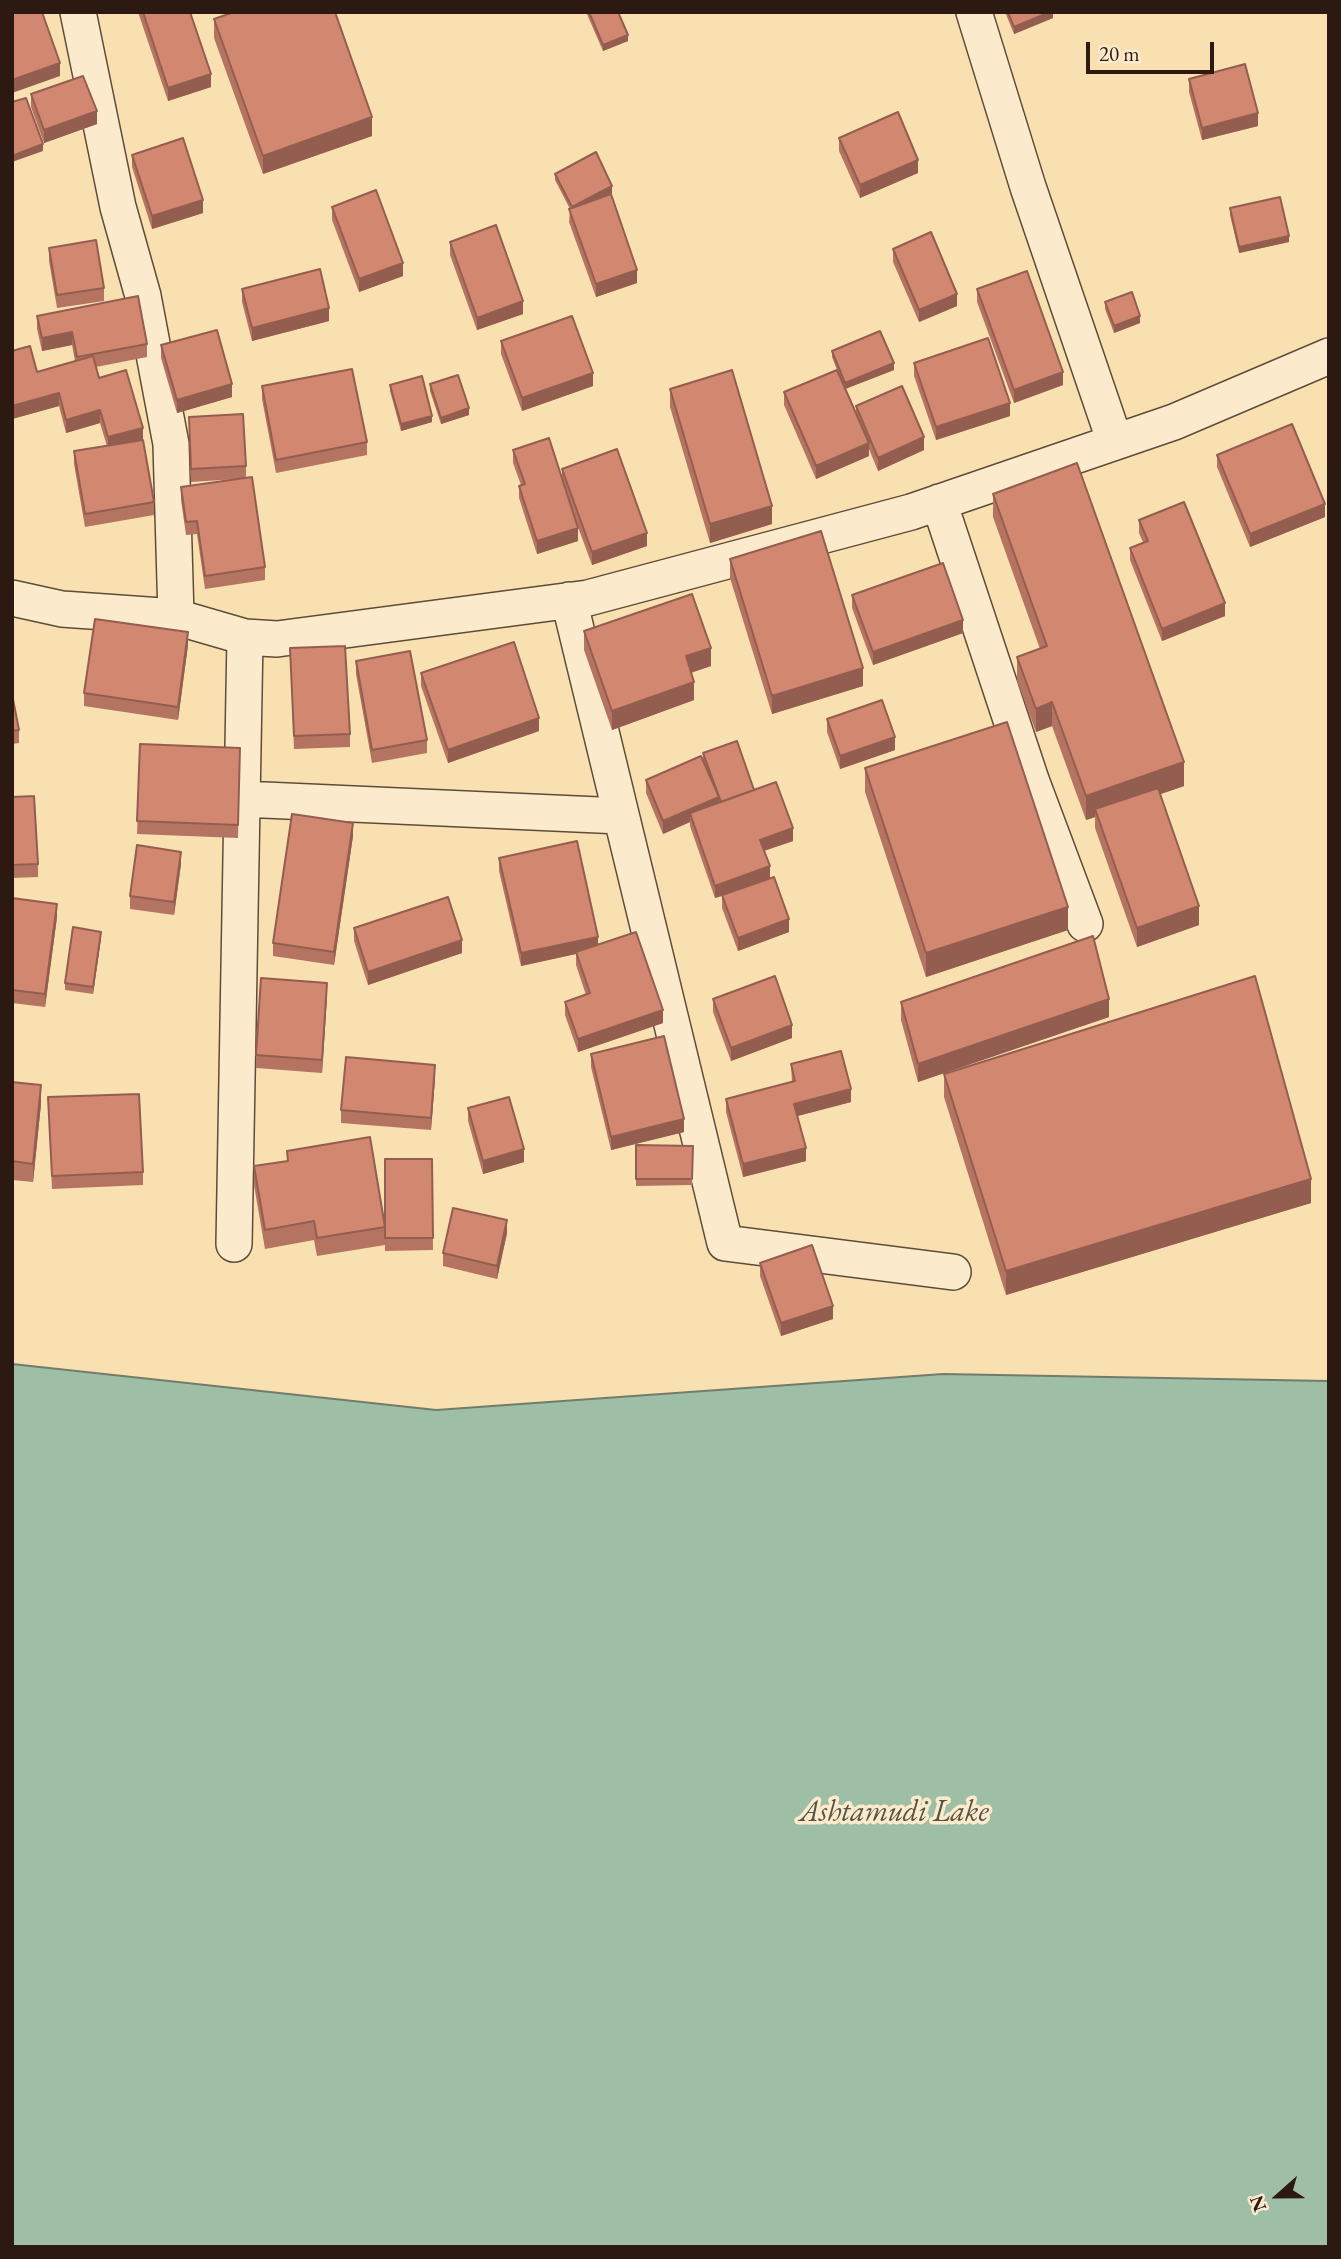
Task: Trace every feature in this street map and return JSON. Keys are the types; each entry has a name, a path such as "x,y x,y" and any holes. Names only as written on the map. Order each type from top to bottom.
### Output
{"street":[{"path":"78,12 118,207 143,296 171,444 176,617"},
{"path":"974,12 1028,187 1115,442"},
{"path":"12,598 62,609 176,617 245,637 277,639 602,594 939,502 1174,422 1329,356"},
{"path":"939,502 1023,755 1085,924"},
{"path":"569,600 725,1243 953,1272"},
{"path":"234,1244 245,637"},
{"path":"242,799 621,816"}],"water":[{"name":"Ashtamudi Lake","path":"12,1364 436,1410 943,1374 1329,1381 1329,2247 12,2247"}],"building":[{"path":"12,12 42,12 60,63 12,80"},
{"path":"143,12 190,12 211,74 168,88"},
{"path":"234,12 335,12 372,117 263,156 214,19"},
{"path":"589,12 618,12 628,35 603,45"},
{"path":"1008,12 1050,12 1014,27"},
{"path":"1245,64 1258,113 1202,128 1189,79"},
{"path":"83,76 97,111 44,130 31,94"},
{"path":"26,98 43,144 12,156 12,102"},
{"path":"898,112 918,160 860,185 839,138"},
{"path":"183,138 203,200 152,216 132,155"},
{"path":"596,152 612,186 572,207 555,174"},
{"path":"376,190 403,263 359,279 332,207"},
{"path":"611,194 637,270 596,284 569,209"},
{"path":"1280,197 1289,236 1239,247 1230,208"},
{"path":"496,225 523,301 477,318 450,242"},
{"path":"931,232 957,294 919,310 893,249"},
{"path":"96,240 104,288 57,295 49,248"},
{"path":"320,269 329,308 252,328 242,289"},
{"path":"1027,271 1063,372 1014,390 977,289"},
{"path":"1132,292 1140,316 1114,326 1105,302"},
{"path":"138,296 147,344 77,357 72,332 42,338 37,316"},
{"path":"572,316 593,373 522,398 501,341"},
{"path":"217,330 232,384 177,400 161,345"},
{"path":"880,331 894,363 845,383 832,351"},
{"path":"988,338 1010,403 936,427 914,363"},
{"path":"30,346 37,372 93,356 99,378 126,370 143,428 108,437 100,410 66,420 59,393 12,406 12,351"},
{"path":"352,369 367,442 276,460 262,386"},
{"path":"732,370 772,506 710,524 670,389"},
{"path":"837,370 869,443 816,466 784,392"},
{"path":"458,375 469,408 441,418 430,384"},
{"path":"422,376 432,416 401,424 390,385"},
{"path":"902,386 924,437 878,458 856,406"},
{"path":"243,414 246,466 191,469 189,417"},
{"path":"1292,424 1325,504 1250,534 1217,455"},
{"path":"549,438 578,528 537,541 519,486 525,484 513,450"},
{"path":"143,440 154,502 85,514 74,451"},
{"path":"617,449 647,533 592,552 562,469"},
{"path":"1077,463 1184,762 1086,796 1052,702 1036,709 1017,657 1047,646 993,494"},
{"path":"252,477 265,567 205,576 197,521 186,522 181,487"},
{"path":"1184,502 1225,603 1162,629 1130,548 1148,541 1139,520"},
{"path":"821,531 863,668 772,696 730,559"},
{"path":"943,563 963,620 873,652 852,595"},
{"path":"692,594 711,648 686,656 694,682 612,711 584,631"},
{"path":"95,619 188,632 178,707 84,693"},
{"path":"514,642 539,718 448,750 421,673"},
{"path":"345,646 350,734 294,736 290,648"},
{"path":"410,651 427,740 372,750 356,661"},
{"path":"12,694 19,730 12,731"},
{"path":"882,700 895,737 840,756 827,719"},
{"path":"1007,722 1068,907 926,953 865,768"},
{"path":"737,741 754,790 721,802 703,753"},
{"path":"140,744 240,748 238,825 137,821"},
{"path":"701,756 719,797 663,821 646,780"},
{"path":"776,782 793,828 760,840 770,866 715,886 690,813"},
{"path":"1158,788 1199,906 1137,928 1095,809"},
{"path":"34,796 38,864 12,865 12,797"},
{"path":"292,814 353,823 334,952 273,943"},
{"path":"577,841 598,937 521,953 499,858"},
{"path":"137,845 181,852 174,902 130,896"},
{"path":"774,877 789,919 738,938 722,895"},
{"path":"448,897 462,940 368,972 354,928"},
{"path":"12,898 57,904 45,994 12,990"},
{"path":"73,927 101,932 93,987 65,983"},
{"path":"636,932 663,1010 578,1039 565,1002 590,993 576,952"},
{"path":"1093,936 1109,999 918,1064 901,1002"},
{"path":"775,976 792,1025 731,1048 713,999"},
{"path":"1255,976 1311,1179 1006,1271 944,1074"},
{"path":"261,978 327,983 322,1060 256,1055"},
{"path":"664,1036 684,1119 611,1137 591,1054"},
{"path":"841,1051 851,1089 794,1104 806,1148 743,1164 726,1099 795,1081 791,1064"},
{"path":"346,1057 435,1065 431,1118 341,1110"},
{"path":"12,1082 41,1085 33,1164 12,1161"},
{"path":"139,1094 143,1172 52,1176 48,1097"},
{"path":"509,1097 524,1149 483,1161 468,1108"},
{"path":"370,1137 385,1227 317,1238 314,1221 265,1230 254,1166 288,1161 287,1151"},
{"path":"636,1145 693,1146 692,1179 636,1179"},
{"path":"385,1159 432,1159 433,1238 385,1238"},
{"path":"453,1208 507,1220 497,1266 443,1253"},
{"path":"812,1245 833,1306 781,1323 760,1263"}]}
